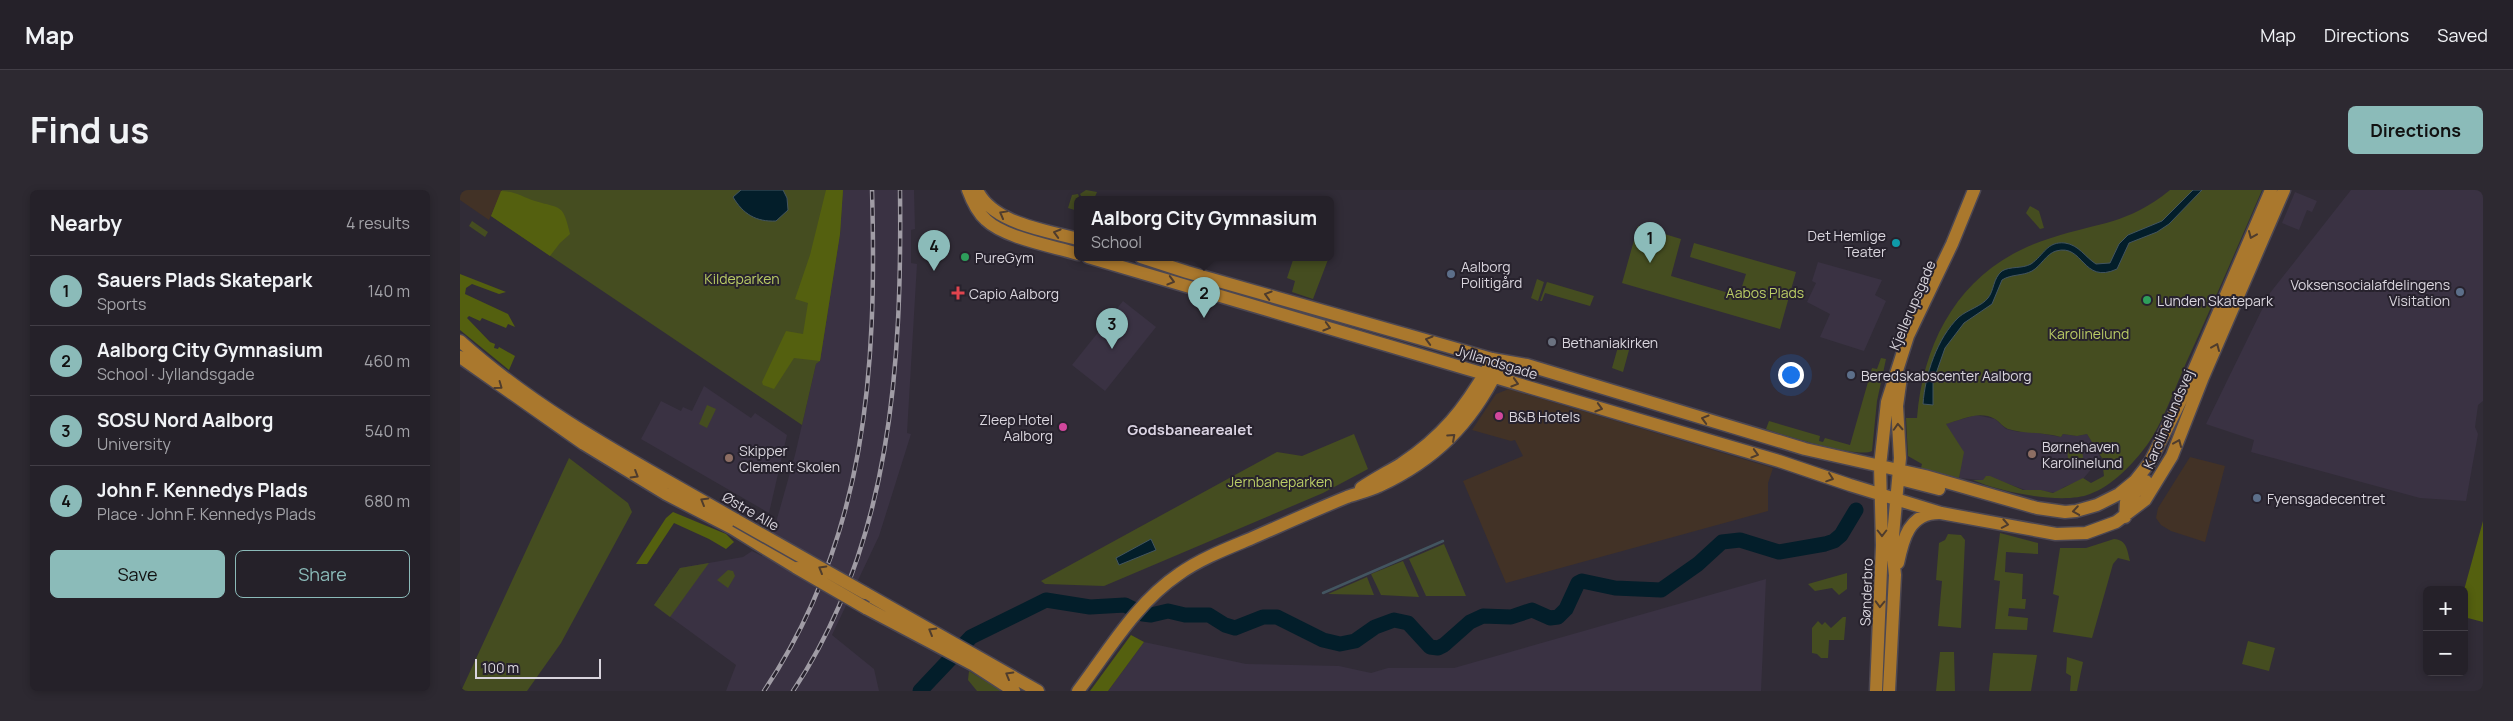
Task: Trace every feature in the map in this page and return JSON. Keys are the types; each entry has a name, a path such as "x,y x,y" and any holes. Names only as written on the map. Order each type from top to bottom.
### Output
{"main road":[{"path":"968,190 974,205 984,219 1003,230 1023,238 1074,253"},
{"path":"977,190 982,199 996,210 1028,224 1074,238"},
{"name":"Kjellerupsgade","path":"1882,495 1880,466 1887,402 1900,357 1974,190"},
{"name":"Kjellerupsgade","path":"1896,499 1898,396 1906,355 1922,314 1982,190"},
{"name":"Karolinelundsvej","path":"1895,477 2037,508 2065,512 2076,511 2111,499 2131,484 2143,472 2157,449 2181,400 2271,190"},
{"name":"Karolinelundsvej","path":"1896,499 1942,513 2066,535 2096,531 2150,493 2172,456 2206,370 2284,190"},
{"name":"Jyllandsgade","path":"1102,261 1779,461 1896,499"},
{"name":"Jyllandsgade","path":"1153,261 1498,360 1528,365 1805,449 1880,466 1895,477"},
{"name":"Østre Alle","path":"460,341 489,366 565,420 734,524 977,662 1038,691"},
{"name":"Østre Alle","path":"460,357 578,440 666,494 734,524"},
{"path":"1078,691 1151,596 1179,573 1215,554 1348,497 1401,464 1443,431 1490,375 1498,360"},
{"path":"2111,499 2128,510 2161,456 2181,400"},
{"path":"1882,495 1895,477"},
{"name":"Sønderbro","path":"1876,691 1882,555 1882,495"},
{"name":"Sønderbro","path":"1889,691 1895,575 1892,547 1896,499"},
{"path":"1895,575 1902,542 1909,527 1926,515 1942,513"},
{"name":"Østre Alle","path":"977,662 1014,691"}],"shaded area":[{"path":"460,190 502,190 489,220 460,200"},
{"path":"843,190 914,190 915,229 911,230 911,263 917,264 907,433 911,434 879,536 832,635 874,669 879,691 726,691 736,665 654,605 680,568 743,557 752,551 762,556 775,526 795,455 816,364 820,361 840,234"},
{"path":"2351,190 2483,190 2483,401 2478,405 2475,427 2478,434 2466,501 2420,498 2251,452 2254,440 2206,424 2270,293"},
{"path":"2295,192 2317,201 2312,212 2307,210 2299,230 2282,223"},
{"path":"1818,262 1882,280 1875,295 1886,301 1864,351 1820,337 1830,314 1807,302 1816,283 1812,281"},
{"path":"1123,301 1156,327 1105,391 1072,365"},
{"name":"Skipper Clement Skolen","path":"704,386 751,418 755,413 787,435 769,513 641,439 661,401 681,411 683,407 692,411"},
{"path":"1509,389 1773,468 1768,483 1768,511 1506,583 1463,481 1523,456 1515,440 1511,441 1472,430 1496,394"},
{"name":"Børnehaven Karolinelund","path":"1976,415 1995,419 2006,429 2019,432 2033,432 2061,437 2063,434 2077,436 2087,434 2099,452 2100,459 2082,480 2064,487 2056,493 2038,490 2028,491 2003,482 1959,478 1961,448 1945,424"},
{"path":"2190,457 2225,466 2205,542 2171,531 2161,525 2156,518 2158,508"},
{"path":"1766,579 1761,691 1108,691 1144,642 1246,664 1339,666 1371,673 1388,668 1454,668"}],"green space":[{"name":"Kildeparken","path":"502,190 843,190 840,234 820,361 816,364 802,425 491,216"},
{"path":"826,190 843,190 840,234 820,361 794,358 774,389 763,385 762,382 786,331 803,334 808,303 795,299 810,255"},
{"path":"1086,190 1097,192 1095,196 1081,196 1080,194"},
{"name":"Karolinelund","path":"2170,190 2262,190 2163,417 2147,445 2129,467 2106,486 2090,494 2078,497 2048,498 2032,496 1999,489 1973,480 1983,480 1986,476 1990,476 2023,490 2041,490 2053,493 2083,478 2091,483 2104,476 2103,468 2107,466 2087,434 2077,436 2063,434 2061,437 2014,431 2006,428 1995,419 1983,415 1946,424 1964,452 1959,478 1921,468 1922,464 1908,456 1906,418 1917,418 1921,387 1929,358 1940,331 1955,306 1973,284 1995,265 2021,250 2051,238 2126,216 2140,210"},
{"path":"501,191 514,193 556,207 563,212 570,234 550,256 491,216"},
{"path":"1078,194 1079,196 1074,196 1074,210 1068,208 1072,195"},
{"path":"2030,206 2039,211 2044,228 2040,229 2026,213"},
{"path":"472,221 488,232 485,237 469,226"},
{"name":"Aabos Plads","path":"1638,226 1681,239 1671,276 1739,296 1746,274 1690,257 1694,243 1796,272 1780,329 1622,283"},
{"path":"1293,261 1327,261 1313,299 1292,292 1295,281 1287,278"},
{"path":"460,274 506,292 499,294 472,284 466,288 465,294 508,314 515,327 508,324 506,328 482,318 480,321 469,316 467,318 490,342 495,344 494,348 498,349 499,347 515,356 509,370 460,330"},
{"path":"1537,279 1544,282 1538,301 1531,298"},
{"path":"1547,282 1594,296 1590,306 1545,293 1542,301 1540,301"},
{"path":"1618,347 1629,350 1623,372 1612,368"},
{"path":"1881,358 1886,359 1877,401 1872,451 1864,453 1837,449 1766,429 1769,421 1820,436 1819,441 1823,442 1825,438 1850,445 1872,368 1877,369"},
{"path":"707,405 716,409 707,428 699,424"},
{"name":"Jernbaneparken","path":"1354,434 1368,469 1323,493 1104,586 1045,584 1041,581 1277,452 1302,456"},
{"path":"2067,447 2082,447 2083,458 2068,459"},
{"path":"569,458 628,503 632,512 561,643 527,691 461,691"},
{"path":"673,512 726,534 734,542 726,549 674,523 647,564 636,564 666,518"},
{"path":"2483,521 2483,622 2468,618 2468,586 2465,586"},
{"path":"2000,533 2038,543 2038,554 2006,552 2005,572 2023,574 2022,599 2026,599 2025,609 2009,608 2008,616 2028,618 2027,630 1995,629 2000,581 1994,580"},
{"path":"1948,534 1961,535 1965,540 1961,628 1938,626 1942,581 1936,580 1939,543 1945,540"},
{"path":"2114,539 2122,541 2127,549 2130,561 2118,558 2113,564 2092,638 2053,632 2059,596 2053,594 2060,548 2086,548"},
{"path":"1444,544 1466,596 1426,596 1409,559"},
{"path":"1403,561 1419,597 1381,595 1371,574"},
{"path":"709,563 670,617 654,605 680,568"},
{"path":"728,570 733,571 735,576 728,588 717,580"},
{"path":"1847,573 1847,589 1839,595 1832,588 1815,591 1808,584"},
{"path":"1367,577 1374,595 1328,594"},
{"path":"1843,617 1846,617 1844,640 1829,640 1828,658 1821,658 1817,654 1812,653 1812,628 1818,621 1822,625 1825,622 1831,628"},
{"path":"1131,635 1144,642 1108,691 1090,691"},
{"path":"2248,641 2275,648 2269,671 2242,664"},
{"path":"1940,652 1954,652 1955,691 1936,691"},
{"path":"1993,653 2037,655 2031,691 1989,691"},
{"path":"2067,657 2083,662 2077,691 2070,691 2071,676 2066,673"},
{"path":"969,671 1001,691 977,691 968,680"}],"water":[{"path":"741,190 783,190 787,198 788,210 776,221 762,220 751,216 741,208 733,197"},
{"path":"2193,190 2202,190 2169,224 2157,232 2129,243 2117,269 2097,272 2078,257 2065,250 2052,253 2032,271 2002,280 1992,304 1964,323 1945,348 1933,382 1933,405 1923,404 1929,369 1944,335 1959,317 1988,298 1997,277 2002,271 2031,264 2050,246 2059,243 2074,246 2096,264 2110,263 2119,244 2128,235 2162,221"},
{"path":"1151,539 1156,550 1119,565 1116,558"}],"waterway":[{"path":"920,691 971,637 1046,600 1090,607 1125,605 1143,614 1151,615 1168,611 1185,615 1209,615 1225,625 1235,628 1263,617 1277,617 1323,640 1340,644 1355,641 1375,627 1394,620 1408,623 1430,647 1438,648 1470,622 1483,616 1511,617 1532,610 1550,618 1558,617 1566,609 1578,583 1582,581 1615,588 1661,590 1698,564 1722,542 1740,540 1779,552 1825,544 1834,541 1841,535 1856,510"},
{"path":"1323,593 1443,541"}],"railway":[{"path":"764,691 798,633 825,573 845,512 858,450 867,387 872,322 872,190"},
{"path":"793,691 826,634 852,574 871,513 884,450 893,385 898,320 900,190"}],"place":[{"name":"Det Hemlige Teater","path":"1896,243"},
{"name":"PureGym","path":"965,257"},
{"name":"Sauers Plads Skatepark","path":"1650,263"},
{"name":"John F. Kennedys Plads","path":"934,271"},
{"name":"Aalborg Politigård","path":"1451,274"},
{"name":"Voksensocialafdelingens Visitation","path":"2460,292"},
{"name":"Capio Aalborg","path":"958,293"},
{"name":"Lunden Skatepark","path":"2147,300"},
{"name":"Aalborg City Gymnasium","path":"1204,318"},
{"name":"Bethaniakirken","path":"1552,342"},
{"name":"SOSU Nord Aalborg","path":"1112,349"},
{"name":"Beredskabscenter Aalborg","path":"1851,375"},
{"name":"B&B Hotels","path":"1499,416"},
{"name":"Zleep Hotel Aalborg","path":"1063,427"},
{"name":"Børnehaven Karolinelund","path":"2032,454"},
{"name":"Skipper Clement Skolen","path":"729,458"},
{"name":"Fyensgadecentret","path":"2257,498"}],"district":[{"name":"Godsbanearealet","path":"1190,429"}]}
